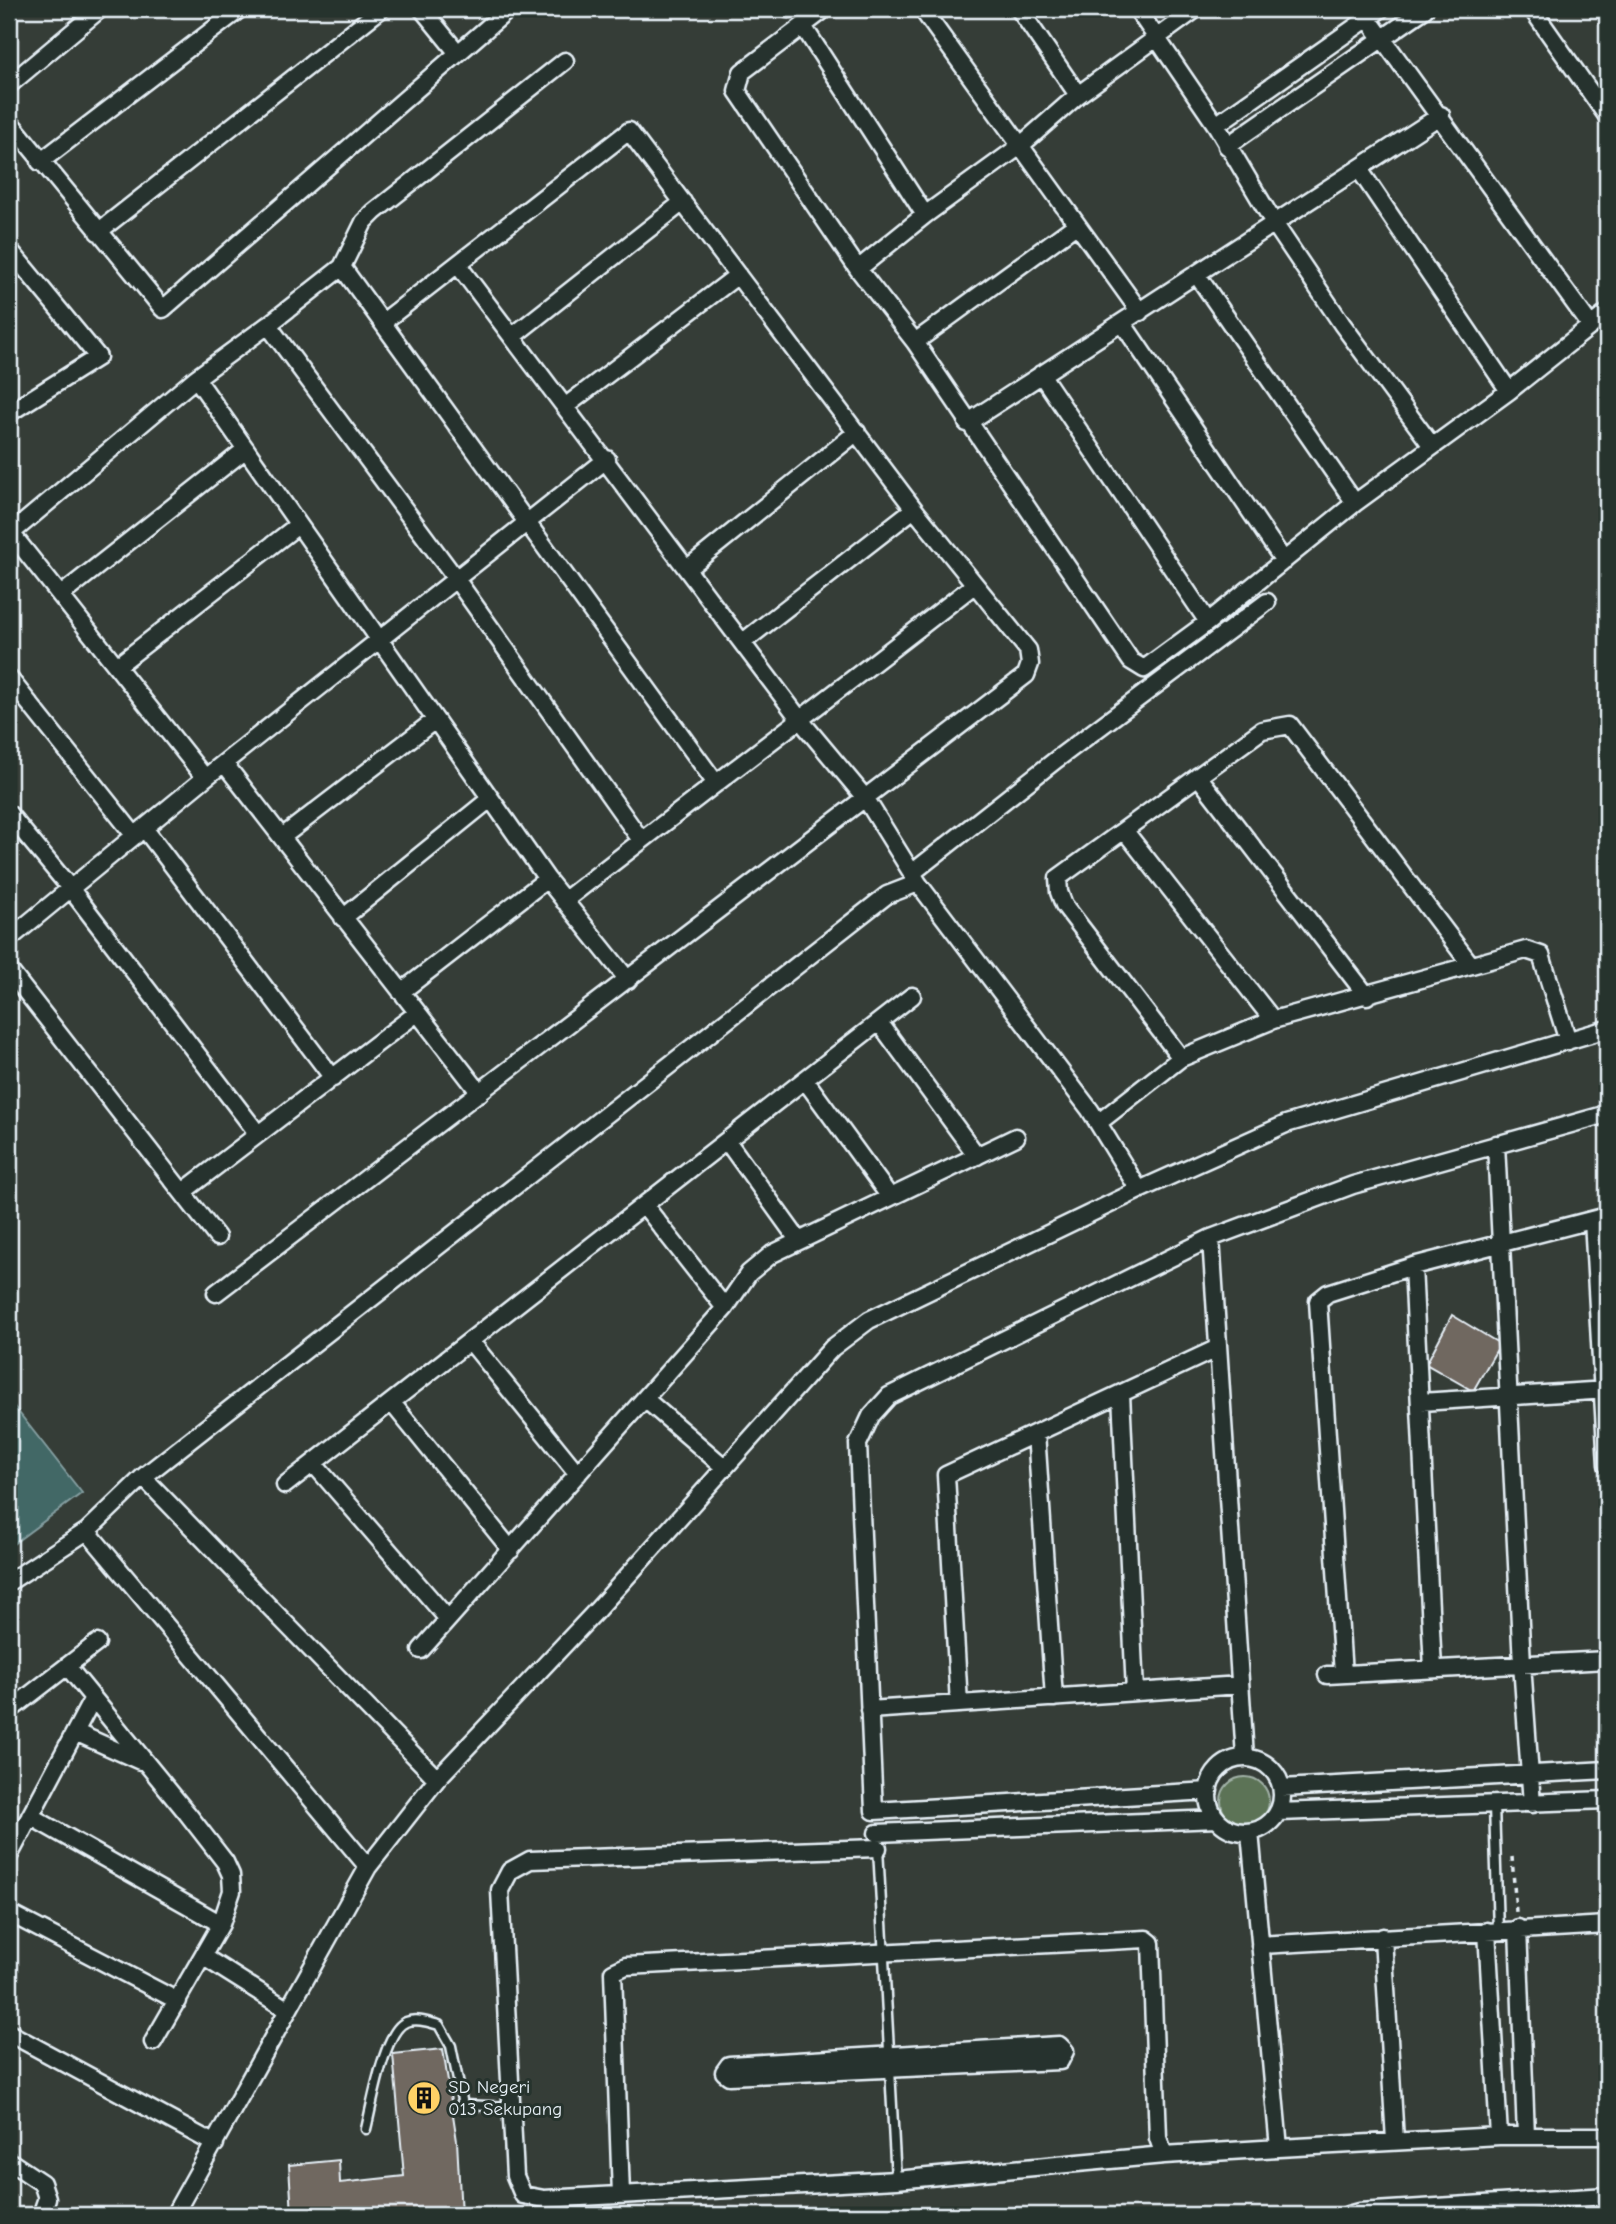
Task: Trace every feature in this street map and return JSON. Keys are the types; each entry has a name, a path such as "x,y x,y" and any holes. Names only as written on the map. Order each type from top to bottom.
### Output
{"street":[{"path":"9,85 100,9"},
{"path":"40,162 240,9"},
{"path":"99,232 381,9"},
{"path":"422,9 457,52"},
{"path":"9,121 163,309 509,9"},
{"path":"825,9 743,72 737,91 858,269 915,342 967,424 1131,661 1144,669 1208,622 1355,503 1509,391 1607,313"},
{"path":"922,9 1140,312"},
{"path":"1019,9 1078,95"},
{"path":"1137,9 1216,125 1274,223 1342,324 1432,446"},
{"path":"858,269 925,215 1020,146 1078,95 1196,9"},
{"path":"1227,146 1425,9"},
{"path":"1532,9 1607,116"},
{"path":"1216,125 1370,12 1383,40 1441,115 1591,326"},
{"path":"803,26 925,215"},
{"path":"205,778 10,534 196,378 342,267 364,222 374,212 565,61"},
{"path":"967,424 1441,115"},
{"path":"216,1293 866,799 1026,675 1030,664 1028,650 914,509 629,131 383,322"},
{"path":"1359,169 1509,391"},
{"path":"513,336 683,202"},
{"path":"915,342 1076,225"},
{"path":"9,249 98,357 11,405"},
{"path":"458,265 607,459 801,721 866,799 915,878 1098,1123 1139,1190"},
{"path":"342,267 715,782"},
{"path":"566,406 738,275"},
{"path":"1197,275 1355,503"},
{"path":"1123,324 1284,561"},
{"path":"268,325 456,579 641,841"},
{"path":"1041,374 1208,622"},
{"path":"196,378 547,879 628,980"},
{"path":"688,568 857,432"},
{"path":"61,595 246,449"},
{"path":"9,939 205,778 607,459"},
{"path":"743,642 914,509"},
{"path":"117,666 298,525"},
{"path":"564,901 715,782 801,721 974,585"},
{"path":"9,1582 87,1531 143,1477 887,895 915,878 1057,759 1267,602"},
{"path":"9,678 140,832 333,1078"},
{"path":"282,837 435,720"},
{"path":"1181,1058 1065,905 1059,892 1058,878 1262,730 1290,725 1471,965"},
{"path":"225,763 480,1093"},
{"path":"1198,776 1367,996"},
{"path":"343,918 490,799"},
{"path":"9,814 70,888 258,1134"},
{"path":"1124,830 1273,1020"},
{"path":"401,992 547,879"},
{"path":"1098,1123 1181,1058 1273,1020 1526,950 1541,955 1568,1041"},
{"path":"9,970 184,1191 217,1237"},
{"path":"285,1485 912,996"},
{"path":"184,1191 417,1013"},
{"path":"879,1022 977,1156"},
{"path":"174,2215 368,1867 437,1779 597,1610 832,1348 869,1320 1139,1190 1286,1124 1607,1029"},
{"path":"805,1080 890,1197"},
{"path":"1209,1791 874,1811 858,1444 871,1416 889,1396 1211,1238 1353,1185 1607,1114"},
{"path":"421,1650 725,1308 749,1273 772,1254 1016,1138"},
{"path":"727,1142 799,1241"},
{"path":"1496,1144 1522,1664 1532,1804"},
{"path":"645,1206 725,1308"},
{"path":"1607,1465 1600,1218 1413,1266 1328,1293 1318,1301 1335,1674 1607,1660"},
{"path":"1211,1238 1245,1758"},
{"path":"1413,1266 1433,1669"},
{"path":"471,1342 578,1474"},
{"path":"959,1703 946,1475 1218,1348"},
{"path":"1421,1402 1605,1391"},
{"path":"1121,1394 1135,1692"},
{"path":"645,1399 724,1467"},
{"path":"392,1403 511,1550"},
{"path":"1036,1433 1054,1698"},
{"path":"313,1463 449,1619"},
{"path":"143,1477 437,1779"},
{"path":"87,1531 368,1867"},
{"path":"9,1711 97,1643"},
{"path":"67,1666 218,1852 231,1875 232,1891 221,1924 204,1958 153,2042"},
{"path":"869,1710 1240,1685"},
{"path":"9,1856 93,1698"},
{"path":"75,1732 145,1763"},
{"path":"1245,1758 1269,1766 1282,1788 1278,1812 1271,1822 1250,1832 1227,1827 1217,1819 1211,1809 1209,1791 1214,1775 1222,1766 1245,1758"},
{"path":"1282,1788 1607,1770"},
{"path":"1278,1812 1607,1800"},
{"path":"30,1816 221,1924"},
{"path":"1217,1819 530,1860 510,1871 500,1891 515,2176 523,2195 544,2199 896,2180 1164,2155 1395,2141 1499,2136 1607,2136"},
{"path":"1250,1832 1279,2148"},
{"path":"9,1913 178,2001"},
{"path":"1260,1945 1518,1928 1607,1926"},
{"path":"1518,1928 1526,2136"},
{"path":"1492,1931 1499,2136"},
{"path":"1383,1937 1395,2141"},
{"path":"621,2195 613,1972 616,1968 1146,1939 1151,1943 1158,2138 1164,2155"},
{"path":"204,1958 288,2010"},
{"path":"9,2033 215,2144"},
{"path":"890,2061 729,2077 724,2072 729,2065 890,2061 1060,2061 1065,2054 1059,2045 890,2061"},
{"path":"9,2161 42,2183 47,2198 41,2215"},
{"path":"1348,2215 1359,2211 1607,2196"}],"lane":[{"path":"1492,1931 1494,1805"},
{"path":"874,1811 878,1841 896,2180"},
{"path":"366,2129 391,2033 404,2022 418,2020 439,2025 451,2046 463,2105 511,2107"}],"path":[{"path":"1511,1846 1518,1928"}],"green space":[{"path":"1245,1777 1262,1784 1269,1801 1262,1818 1245,1825 1228,1818 1221,1801 1228,1784"}],"water":[{"path":"9,1400 82,1493 9,1547"}],"building":[{"path":"1452,1315 1500,1344 1473,1391 1426,1364"},
{"name":"SD Negeri 013 Sekupang","path":"443,2049 457,2141 461,2215 292,2215 289,2165 339,2160 340,2183 404,2176 393,2054"}],"place":[{"name":"SD Negeri 013 Sekupang","path":"424,2098"}]}
